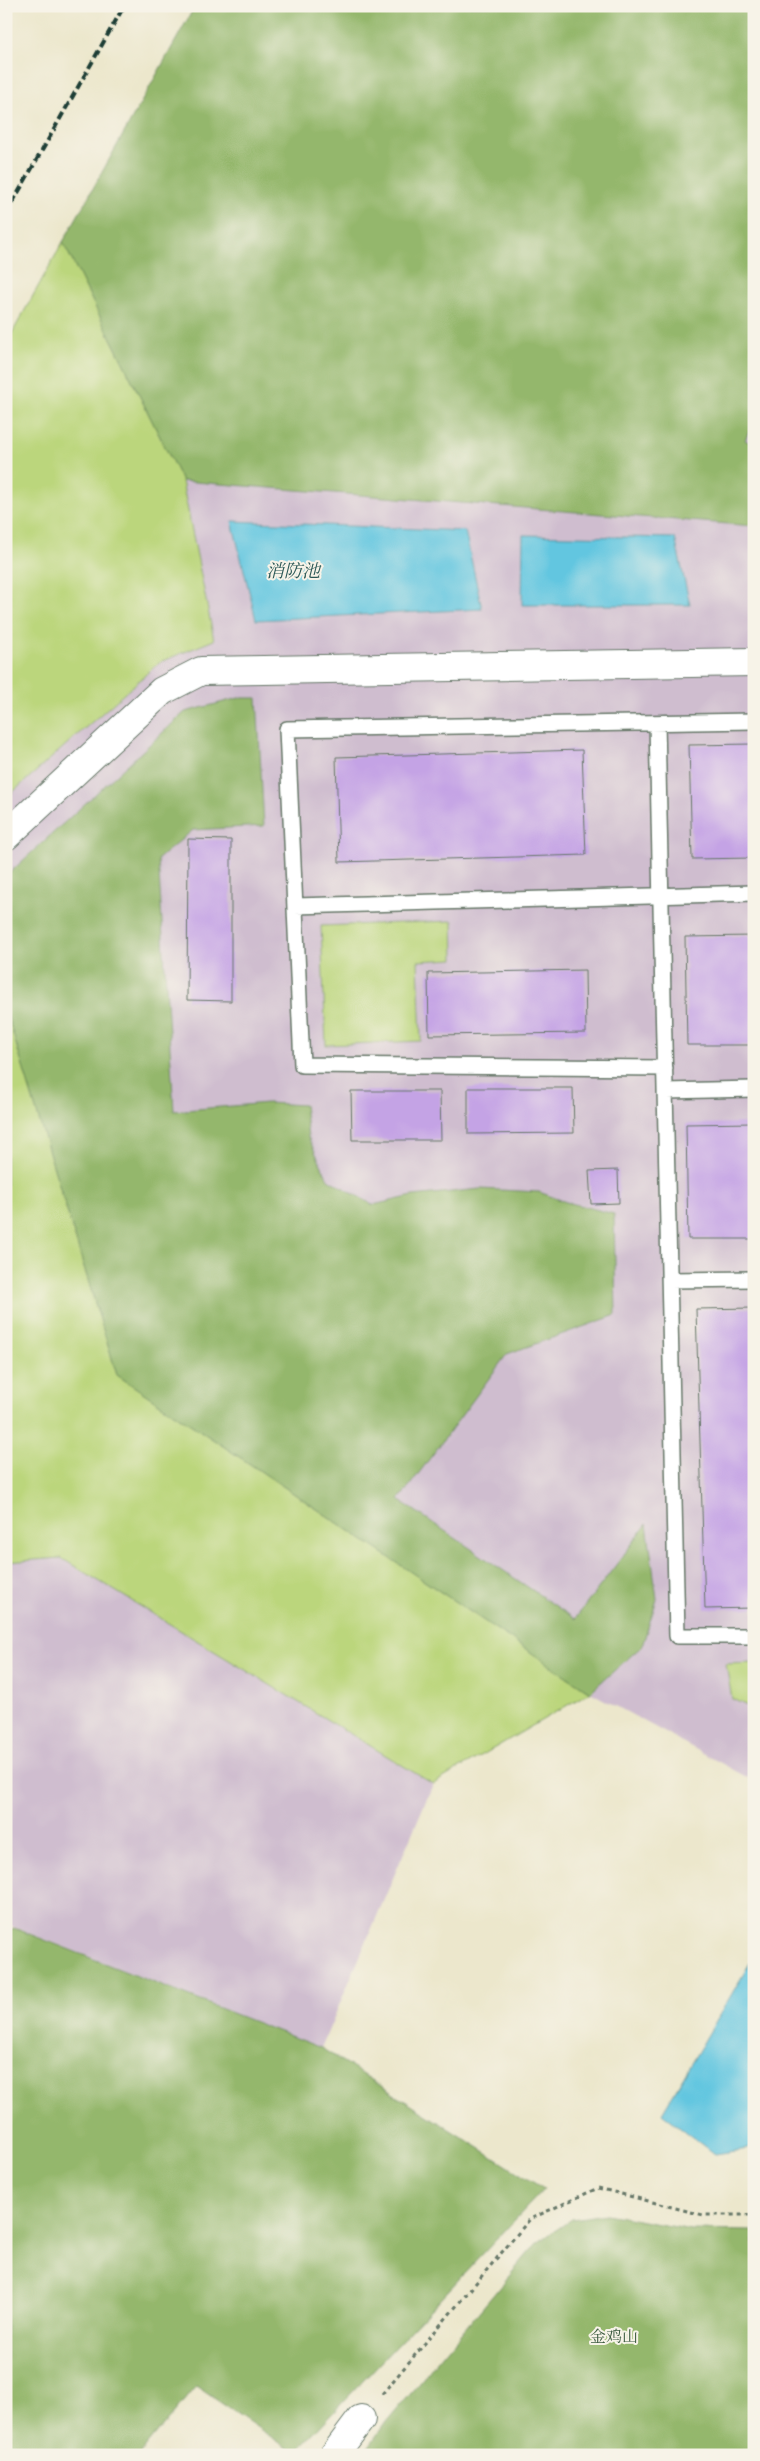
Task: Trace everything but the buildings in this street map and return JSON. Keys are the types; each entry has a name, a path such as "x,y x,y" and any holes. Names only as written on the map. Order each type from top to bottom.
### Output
{"street":[{"path":"6,836 162,691 201,671 754,662"},
{"path":"334,2455 361,2419"}],"lane":[{"path":"665,1068 302,1065 287,729 754,721"},
{"path":"657,723 677,1636 754,1636"},
{"path":"295,906 661,894 754,893"},
{"path":"666,1091 754,1089"},
{"path":"670,1280 754,1279"}],"path":[{"path":"361,2419 530,2219 598,2188 703,2215 754,2215"}],"shaded area":[{"path":"754,421 754,445 744,440"},
{"path":"182,481 754,526 754,1781 590,1692 117,1375 6,1011 6,798 160,662 214,640"},
{"path":"61,1558 433,1784 321,2048 6,1924 6,1562"}],"green space":[{"path":"195,6 754,6 754,421 745,440 754,445 754,526 182,481 63,242"},
{"path":"63,242 182,481 214,640 160,662 6,798 6,344"},
{"path":"239,698 257,698 264,826 193,830 158,859 174,1111 267,1103 304,1105 308,1137 328,1179 373,1205 413,1196 480,1189 539,1192 566,1202 614,1214 616,1315 507,1354 399,1500 575,1619 647,1524 657,1599 642,1646 590,1692 117,1375 6,1011 6,876 185,712"},
{"path":"453,921 454,959 418,961 421,1041 326,1045 321,926"},
{"path":"6,1011 117,1375 590,1692 433,1784 61,1558 6,1562"},
{"path":"754,1663 754,1709 732,1699 726,1664"},
{"path":"14,1928 321,2048 544,2189 295,2453 196,2386 139,2455 6,2455 6,1935"},
{"name":"金鸡山","path":"606,2214 691,2230 754,2231 754,2455 363,2455 386,2422 537,2243 572,2219"}],"water":[{"name":"消防池","path":"232,521 465,531 482,609 256,620"},
{"path":"523,535 675,538 690,605 522,605"},
{"path":"754,1956 754,2148 715,2154 662,2113"}],"railway":[{"path":"6,214 124,6"}]}
